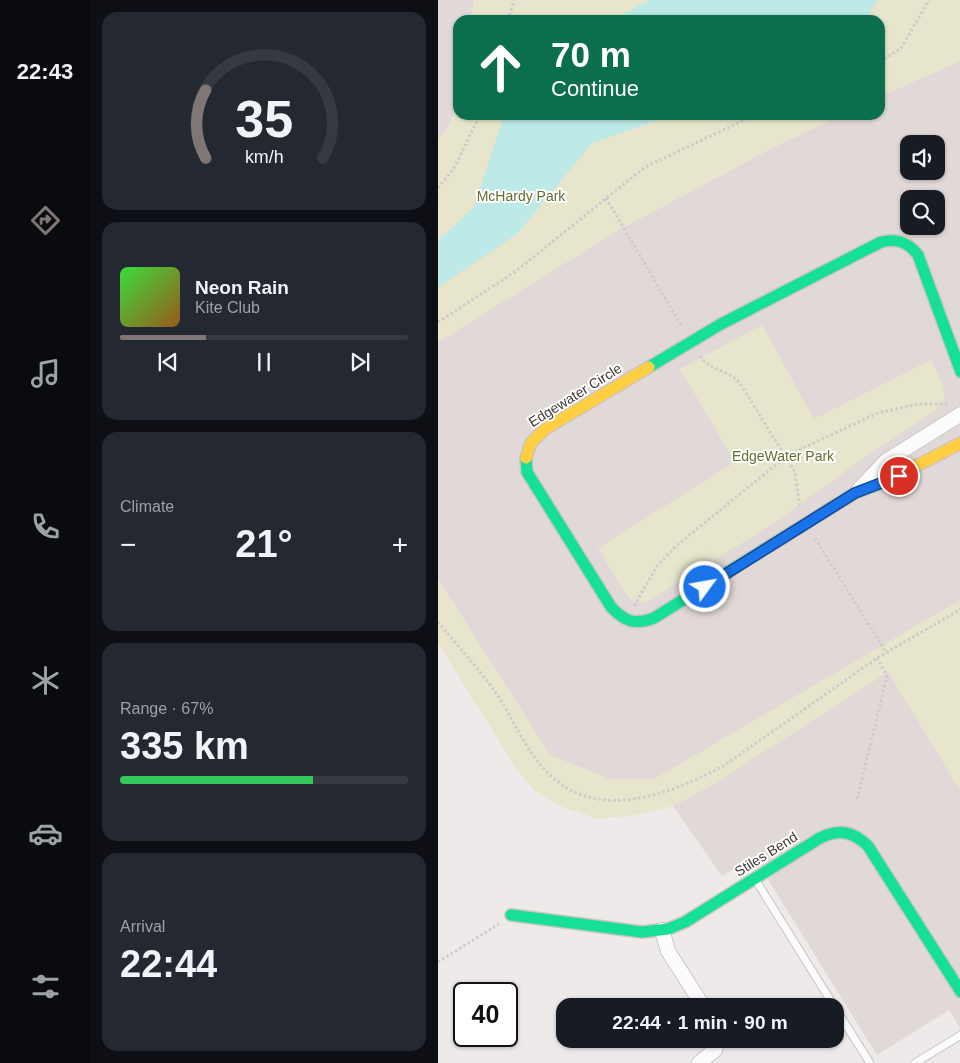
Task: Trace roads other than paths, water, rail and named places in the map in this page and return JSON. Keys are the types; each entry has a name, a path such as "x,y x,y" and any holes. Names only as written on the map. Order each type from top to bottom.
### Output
{"street":[{"name":"Edgewater Circle","path":"855,493 654,618 633,623 626,622 611,607 527,472 526,451 536,436 545,429 690,342 756,304 892,238 910,245 918,255 960,372"},
{"path":"855,493 886,460 957,409"},
{"path":"855,493 899,476 960,444"},
{"name":"Stiles Bend","path":"512,915 642,932 662,930 685,922 829,834 849,831 858,836 868,846 960,992"},
{"path":"662,930 668,951 698,998"},
{"path":"699,1063 716,1048"}],"lane":[{"path":"755,879 829,998"},
{"path":"844,1022 870,1063"},
{"path":"915,1063 960,1035"}],"water":[{"path":"650,0 877,0 868,15 621,15"},
{"path":"502,120 658,120 592,143 517,234 438,287 438,241 474,207"}],"park label":[{"name":"McHardy Park","path":"521,196"},
{"name":"EdgeWater Park","path":"783,456"}]}
